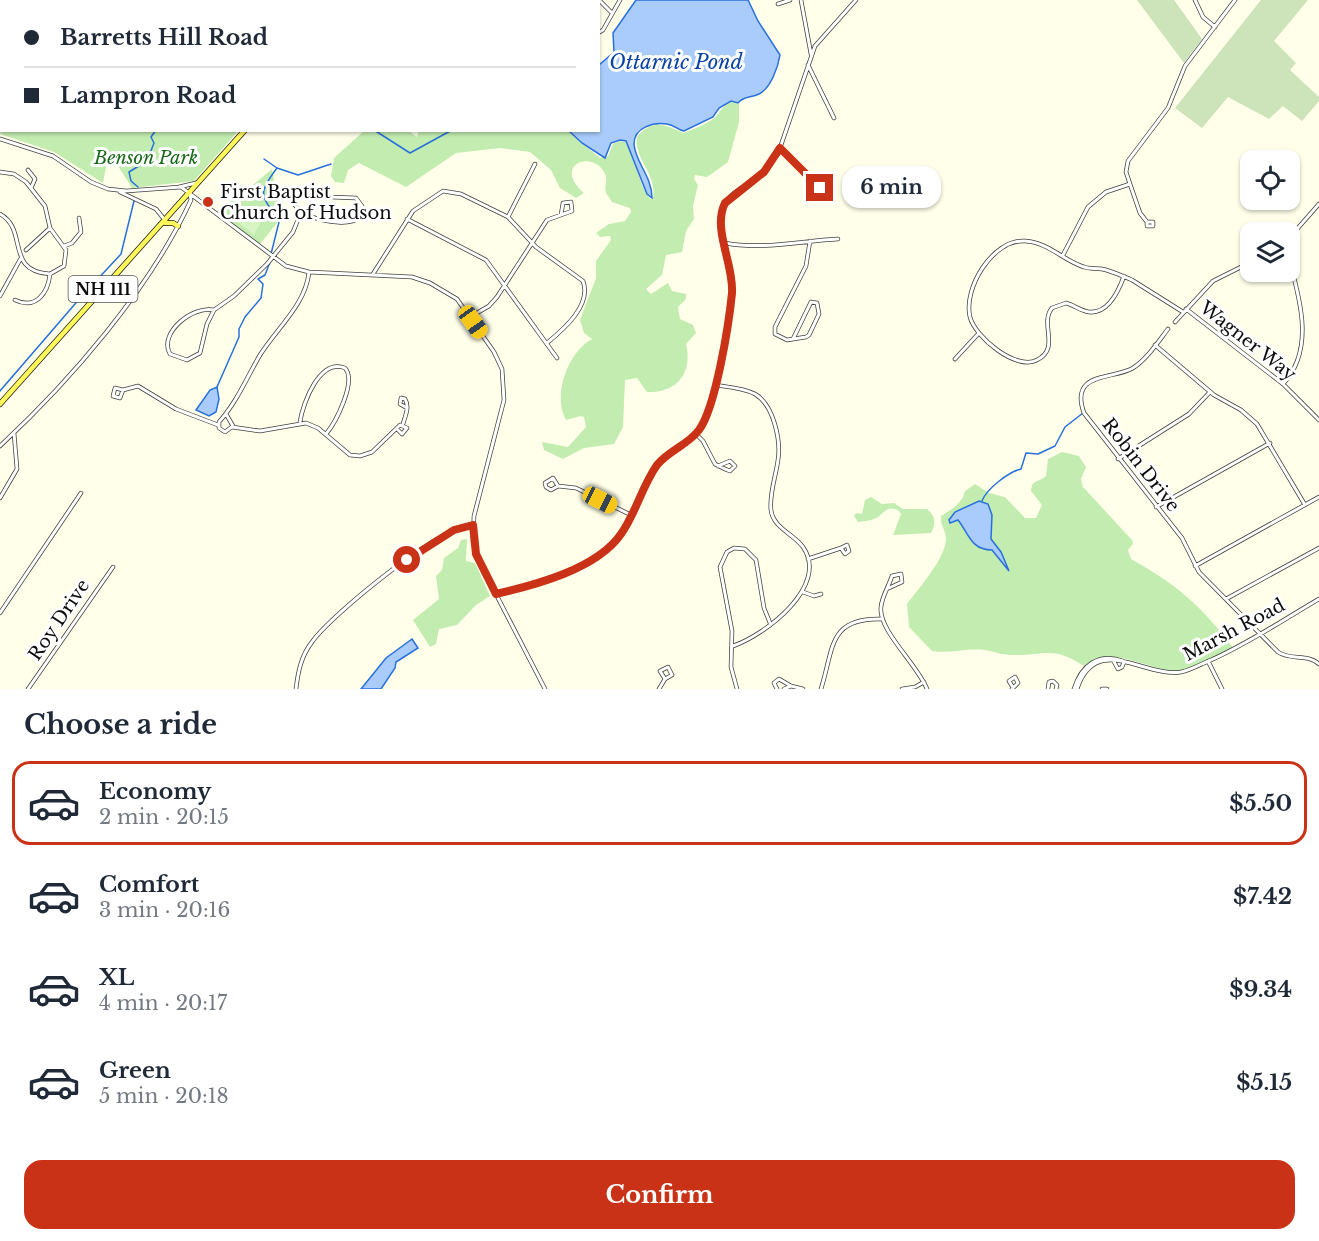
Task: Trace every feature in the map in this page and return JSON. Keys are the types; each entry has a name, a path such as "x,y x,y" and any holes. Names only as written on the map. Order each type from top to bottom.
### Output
{"main road":[{"name":"NH 111","path":"0,404 243,132"},
{"path":"164,223 173,223 178,226"}],"street":[{"path":"600,32 620,0"},
{"path":"778,4 790,0"},
{"path":"801,0 811,54"},
{"path":"496,594 543,582 593,559 617,540 658,465 695,434 704,421 715,385 732,289 721,218 725,203 764,172 780,148 811,54 820,37 856,0"},
{"path":"1195,0 1203,17 1215,27"},
{"path":"1147,222 1140,213 1126,170 1130,158 1164,114 1182,71 1235,0"},
{"path":"600,1 612,13"},
{"path":"808,66 834,118"},
{"path":"0,139 47,153 91,182 119,191 156,208 164,223"},
{"path":"780,148 811,179 812,185 821,188 825,183 820,174 811,179"},
{"path":"508,217 535,164"},
{"path":"28,170 35,179 31,188"},
{"path":"0,172 18,175 45,206 50,228 67,253 65,264 60,270 50,274 32,270 21,258 13,226 0,214"},
{"path":"119,191 177,187 200,181"},
{"path":"1063,255 1088,207 1106,192 1130,184"},
{"path":"177,187 271,258 291,268 309,272 406,276 430,283 457,299 497,358 505,387 503,406 473,525 476,554 545,689"},
{"path":"303,188 333,197 356,198 361,202 363,209 361,217 353,221 318,220 301,212 293,206 292,197 297,190 303,188"},
{"path":"373,274 419,204 446,190 508,217 532,242 582,279 586,290 584,300 565,327 547,343"},
{"path":"0,446 95,346 146,277 178,226 191,200 189,194"},
{"path":"470,317 493,302 547,220 572,211 572,203 563,203 561,214"},
{"path":"1300,226 1319,204"},
{"path":"214,310 201,309 184,317 168,340 167,349 170,354 178,359 187,360 201,353 207,324 214,310 239,292 271,258 292,234 301,212"},
{"path":"64,246 72,243 81,232 79,218"},
{"path":"407,219 481,256 505,285 557,358"},
{"path":"26,250 50,228"},
{"path":"725,243 754,248 838,239"},
{"path":"793,339 809,304 817,303 819,314 811,333 793,339 779,339 775,334 775,327 806,266 810,241"},
{"name":"Wagner Way","path":"979,333 970,319 970,298 985,264 997,250 1008,244 1026,241 1063,255 1084,267 1124,276 1159,294 1185,310 1283,384 1319,420"},
{"path":"0,296 21,258"},
{"path":"1174,322 1212,281 1240,267"},
{"path":"219,425 268,342 301,297 307,286 309,272"},
{"path":"15,300 27,304 41,298 47,288 50,274"},
{"path":"955,359 979,333 1009,358 1026,363 1038,360 1050,345 1047,318 1052,308 1066,303 1086,311 1098,310 1115,296 1124,276"},
{"path":"1283,384 1298,365 1302,349 1299,306 1294,282"},
{"name":"Robin Drive","path":"1168,329 1133,368 1098,376 1083,392 1082,407 1118,459 1182,538 1195,566 1284,656 1310,658 1319,664"},
{"path":"1155,345 1210,392 1246,414 1270,443 1305,505"},
{"path":"300,422 304,405 324,371 331,366 342,367 349,372 349,382 335,421 326,434"},
{"path":"715,385 753,393 766,405 778,445 771,502 772,515 781,528 802,546 808,559 808,579 802,592 789,609 747,641 733,646"},
{"path":"123,390 139,386 176,409 219,425 224,432 232,427 260,431 300,422 311,424 348,453 360,456 370,454 403,424 407,408"},
{"path":"1118,459 1189,414 1210,392"},
{"path":"226,414 232,427"},
{"path":"397,429 400,433 405,432 406,427 403,424"},
{"path":"0,498 17,469 14,433"},
{"path":"695,434 703,441 711,460 718,466 730,471 735,466 730,461 718,466"},
{"path":"1156,507 1270,443"},
{"path":"558,486 553,478 545,483 549,490 558,486 576,488 632,515"},
{"path":"0,613 81,493"},
{"path":"1195,566 1319,497"},
{"path":"296,689 299,667 306,650 330,622 386,576 430,544 460,527 473,525"},
{"path":"808,559 841,548"},
{"path":"1226,599 1319,548"},
{"path":"737,689 731,667 733,646 720,567 722,559 729,551 745,549 755,558 770,623"},
{"name":"Roy Drive","path":"28,689 113,567"},
{"path":"889,588 902,582 902,575 894,574 882,602 881,619 927,689"},
{"path":"802,592 814,596 821,594"},
{"name":"Marsh Road","path":"1076,689 1086,670 1102,661 1113,660 1177,672 1208,661 1319,599"},
{"path":"821,689 832,644 838,633 852,622 881,619"},
{"path":"1113,660 1118,669 1124,662"},
{"path":"1208,661 1222,689"},
{"path":"659,689 665,679 672,674 668,667 660,671 665,679"},
{"path":"777,689 774,683 779,679 791,686 803,689"},
{"path":"1048,689 1049,682 1053,681 1057,685 1056,689"},
{"path":"902,689 915,688 924,682"},
{"path":"783,689 791,686"},
{"path":"1102,689 1107,689"}],"green space":[{"path":"1137,0 1174,0 1202,39 1184,63"},
{"path":"1261,0 1308,0 1274,41 1296,63 1290,70 1319,97 1319,101 1302,121 1283,106 1269,119 1228,97 1202,128 1175,108"},
{"path":"731,102 739,104 739,122 728,162 707,177 695,175 694,179 698,185 693,206 694,219 686,231 682,252 666,255 662,275 646,289 651,294 668,283 672,291 686,294 686,299 678,307 680,319 693,325 696,333 686,344 688,354 685,372 674,385 658,391 647,392 637,378 625,380 623,427 614,444 584,448 563,459 544,450 542,442 568,447 586,427 584,417 566,420 561,399 565,375 570,364 583,345 592,339 584,333 580,320 596,278 596,261 611,240 610,236 600,237 596,233 609,224 625,221 631,212 630,208 612,202 606,193 606,177 600,166 585,161 573,168 575,183 584,193 576,198 560,188 551,170 530,152 500,148 456,153 406,187 359,163 348,170 344,183 335,182 331,176 334,158 363,132 410,132 417,137 418,132 569,132 600,158 608,156 613,144 620,141 625,142 645,190 652,200 652,184 639,153 637,137 648,127 654,125 665,126 683,133 687,132 711,120"},
{"name":"Benson Park","path":"0,132 237,132 194,181 132,188 109,152 103,183 54,152 0,134"},
{"path":"272,169 281,218 260,244 218,214 235,197 237,198"},
{"path":"248,209 260,209 266,212 254,235 235,220"},
{"path":"1062,452 1079,456 1086,467 1081,479 1083,487 1132,540 1133,544 1128,550 1131,559 1187,597 1233,648 1199,666 1178,671 1118,657 1106,657 1084,666 1064,656 1048,653 1011,655 977,650 932,651 909,627 907,604 931,573 945,547 946,536 941,516 956,506 965,491 975,484 989,493 1005,497 1025,518 1036,518 1042,505 1031,491 1032,487 1034,483 1046,476 1048,459"},
{"path":"871,497 882,504 894,503 903,509 927,509 934,520 931,533 893,535 901,514 892,509 873,519 858,522 854,516 856,513 862,514 865,500"},
{"path":"467,539 466,561 475,563 490,596 476,605 457,625 439,629 436,644 430,647 413,620 439,599 436,576 442,570 444,558 458,548 461,540"}],"water":[{"name":"Ottarnic Pond","path":"636,0 748,0 758,21 780,55 776,71 759,94 745,98 738,103 731,101 719,108 713,117 684,131 662,124 651,125 637,133 635,151 649,183 652,198 647,194 626,141 611,143 605,158 570,132 600,132 600,64 614,52 613,33"},
{"path":"217,387 219,399 216,412 209,416 196,410 210,390"},
{"path":"979,501 988,504 992,515 991,539 1001,552 1009,571 992,550 979,547 971,540 958,520 950,523 949,520 955,512"},
{"path":"412,639 418,648 396,662 395,668 381,689 361,689 386,658"}],"waterway":[{"path":"138,187 131,181 129,172 147,161 154,143 151,137 155,132"},
{"path":"377,132 410,153 448,132"},
{"path":"264,159 277,168 298,175 331,164"},
{"path":"271,254 279,222 265,200 264,190 277,168"},
{"path":"0,391 121,254 134,201"},
{"path":"217,387 239,337 239,329 245,317 261,298 263,284 258,279 265,275 270,262"},
{"path":"982,501 999,481 1021,469 1026,453 1038,454 1055,446 1065,427 1083,413"}],"place":[{"name":"First Baptist Church of Hudson","path":"208,202"}],"route":[{"path":"407,560 454,530 473,525 476,554 496,594 543,582 587,562 608,549 624,530 658,465 666,456 687,442 703,424 715,385 731,295 732,282 721,218 725,203 764,172 780,148 811,179 813,186 820,188"}]}
